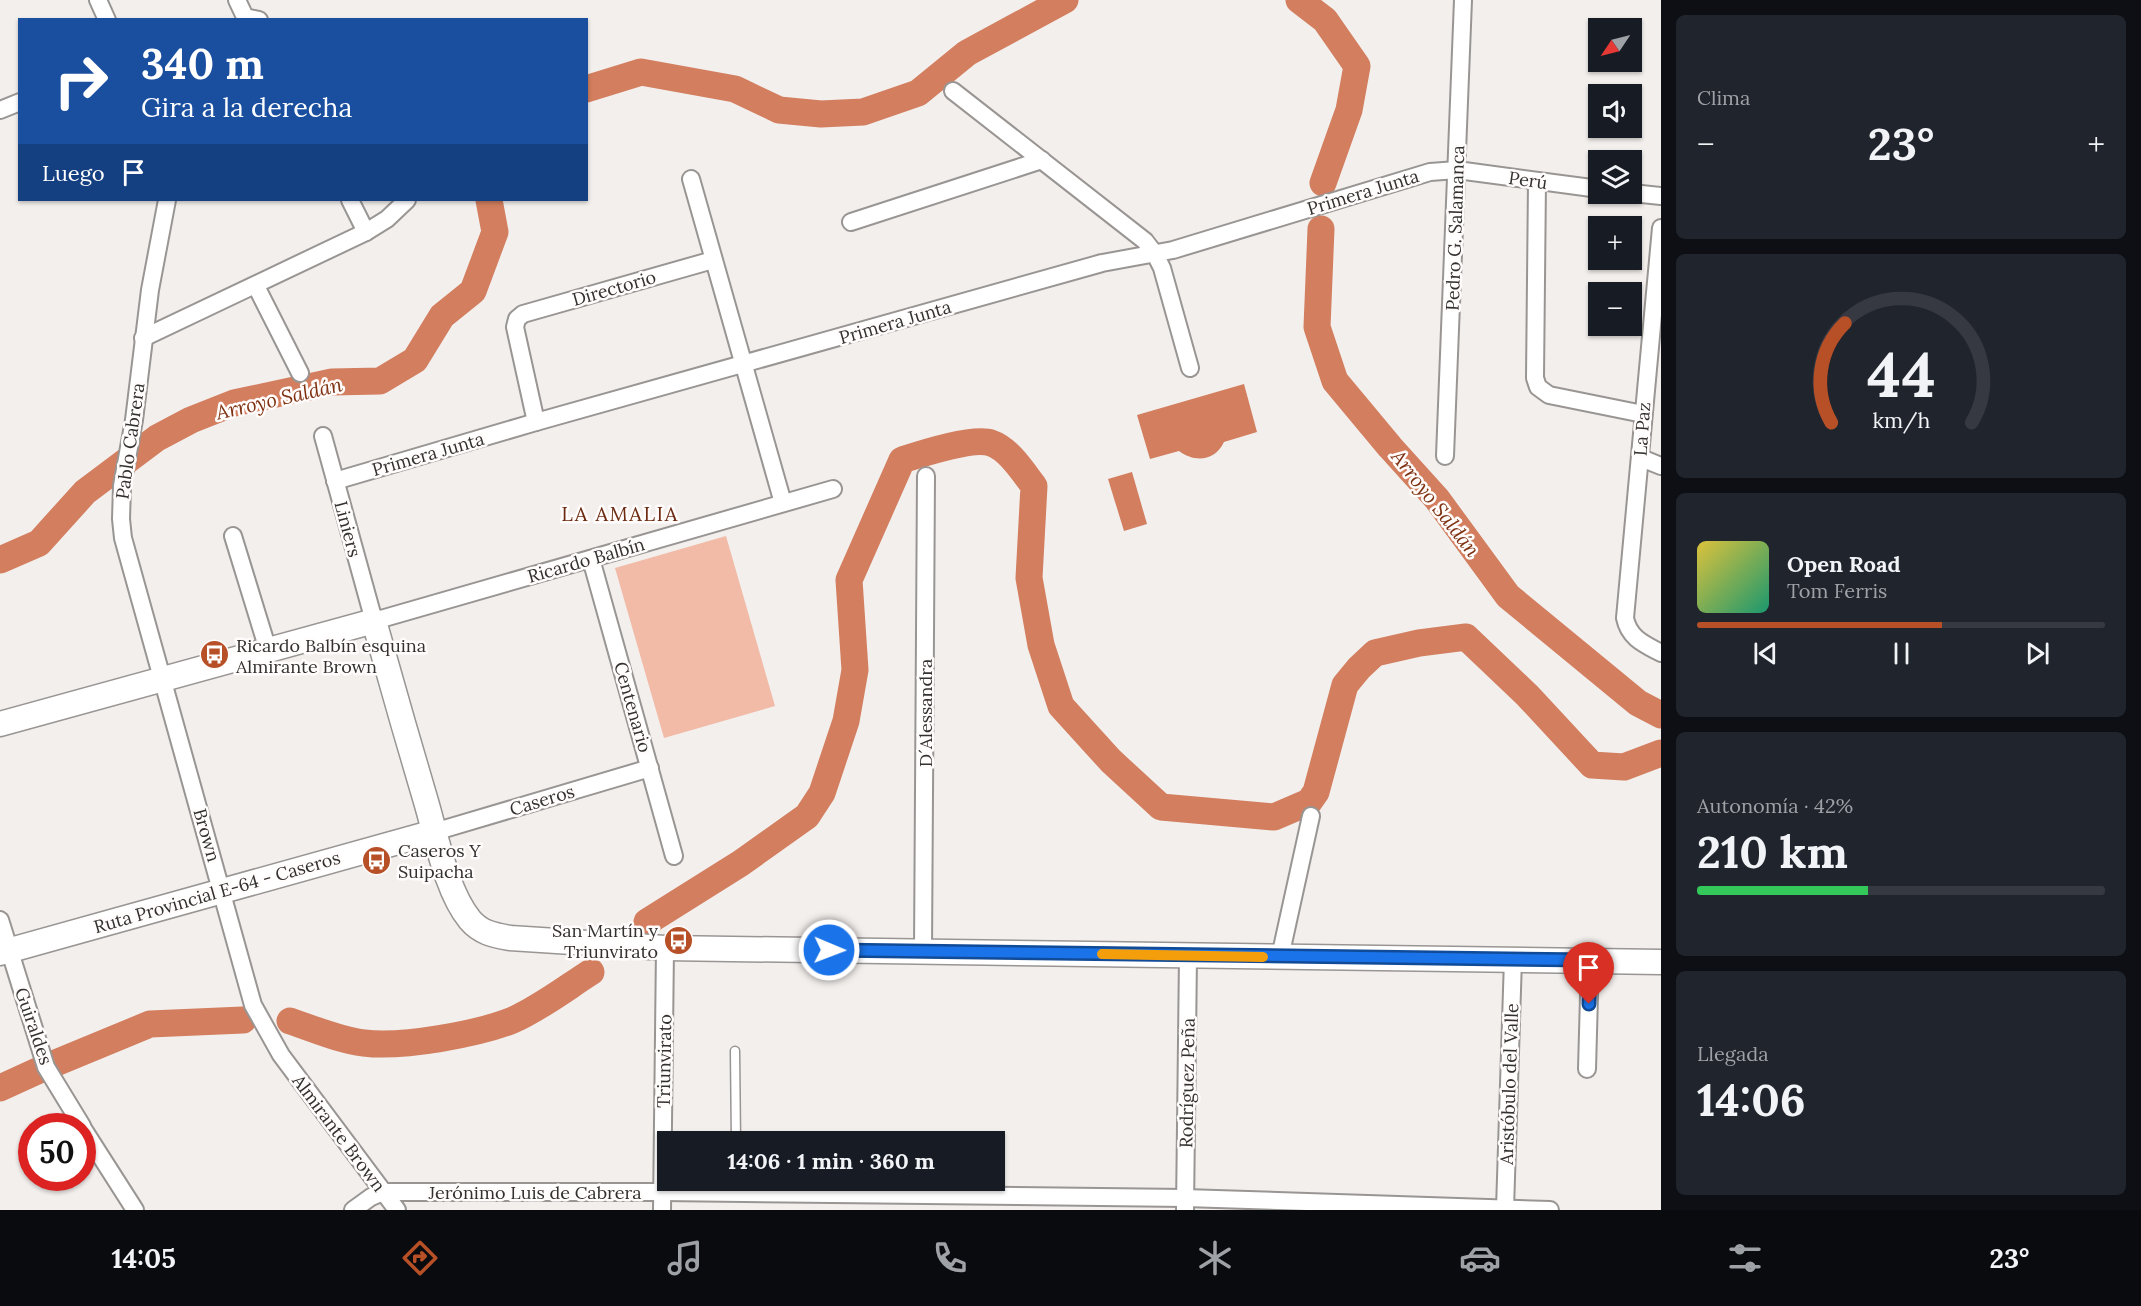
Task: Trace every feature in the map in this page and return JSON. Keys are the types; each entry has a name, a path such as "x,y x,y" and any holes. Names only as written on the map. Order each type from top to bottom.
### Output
{"main road":[{"path":"0,724 374,621 434,832 458,900 479,930 510,938 665,948 1661,962"},
{"name":"Ruta Provincial E-64 - Caseros","path":"4,951 434,832"}],"street":[{"path":"98,0 106,18"},
{"path":"237,0 246,18"},
{"name":"Pedro G. Salamanca","path":"1445,456 1462,0"},
{"path":"953,91 1144,241 1155,254 1162,268 1190,368"},
{"path":"0,110 18,103"},
{"path":"851,222 1042,160"},
{"name":"Perú","path":"1457,170 1588,188"},
{"name":"Primera Junta","path":"335,481 1102,263 1155,254 1430,172 1457,170"},
{"path":"691,179 712,260 783,503"},
{"path":"1537,182 1535,378 1538,387 1549,395 1643,414"},
{"path":"1642,194 1661,196"},
{"name":"Pablo Cabrera","path":"163,679 123,538 121,519 122,486 134,420 143,338 167,201"},
{"path":"350,201 366,232"},
{"path":"143,338 366,232 387,219 406,201"},
{"name":"La Paz","path":"1661,228 1625,618 1627,629 1632,636 1661,653"},
{"name":"Directorio","path":"537,422 515,327 516,319 523,314 712,260"},
{"path":"256,286 300,373"},
{"name":"Liniers","path":"323,436 374,621"},
{"path":"1641,458 1661,466"},
{"name":"D´Alessandra","path":"923,951 926,476"},
{"name":"Ricardo Balbín","path":"374,621 833,489"},
{"path":"233,536 268,650"},
{"name":"Centenario","path":"591,559 674,856"},
{"name":"Brown","path":"163,679 223,891 243,974 253,1005 281,1055"},
{"name":"Caseros","path":"434,832 650,768"},
{"path":"1280,957 1311,816"},
{"name":"Guiraldes","path":"0,920 4,951 46,1067 74,1113"},
{"name":"Triunvirato","path":"662,1210 665,948"},
{"name":"Rodríguez Peña","path":"1185,1204 1188,956"},
{"name":"Aristóbulo del Valle","path":"1505,1209 1513,959"},
{"path":"1587,1069 1590,960"},
{"name":"Almirante Brown","path":"281,1055 397,1210"},
{"name":"Guiraldes","path":"96,1149 135,1210"},
{"name":"Jerónimo Luis de Cabrera","path":"383,1192 677,1191"},
{"name":"Jerónimo Luis de Cabrera","path":"808,1191 1022,1203 1550,1210"},
{"path":"353,1210 383,1192"}],"lane":[{"path":"735,1051 736,1131"}],"shaded area":[{"path":"1244,384 1257,432 1224,442 1215,453 1204,458 1192,457 1179,451 1150,459 1137,415"},
{"path":"1132,472 1147,524 1124,531 1108,479"},
{"path":"726,536 775,706 664,738 615,568"}],"waterway":[{"name":"Arroyo Saldán","path":"588,88 641,72 735,89 779,110 821,114 863,112 918,93 967,53 1065,0"},
{"name":"Arroyo Saldán","path":"1299,0 1325,20 1357,66 1349,110 1323,183"},
{"name":"Arroyo Saldán","path":"0,560 39,543 85,492 157,438 191,420 234,403 332,382 380,381 415,360 442,316 473,291 495,232 489,201"},
{"name":"Arroyo Saldán","path":"1321,229 1317,327 1335,381 1437,499 1508,596 1638,703 1661,715"},
{"path":"647,922 741,863 807,816 822,793 846,721 855,670 849,580 902,460 960,444 983,442 998,446 1015,461 1034,486 1029,578 1041,645 1061,706 1111,761 1161,807 1274,817 1309,802 1316,792 1345,685 1359,668 1375,653 1419,643 1466,637 1527,695 1592,765 1624,767 1661,753"},
{"path":"290,1021 355,1042 380,1044 440,1039 513,1020 543,1004 591,972"},
{"path":"0,1088 150,1024 243,1020"}],"slow traffic":[{"path":"1102,954 1263,957"}],"place":[{"name":"Ricardo Balbín esquina Almirante Brown","path":"215,655"},
{"name":"Caseros Y Suipacha","path":"377,860"},
{"name":"San Martín y Triunvirato","path":"679,940"}],"district":[{"name":"LA AMALIA","path":"620,513"}],"route":[{"path":"829,950 1590,960 1589,1004"}]}
